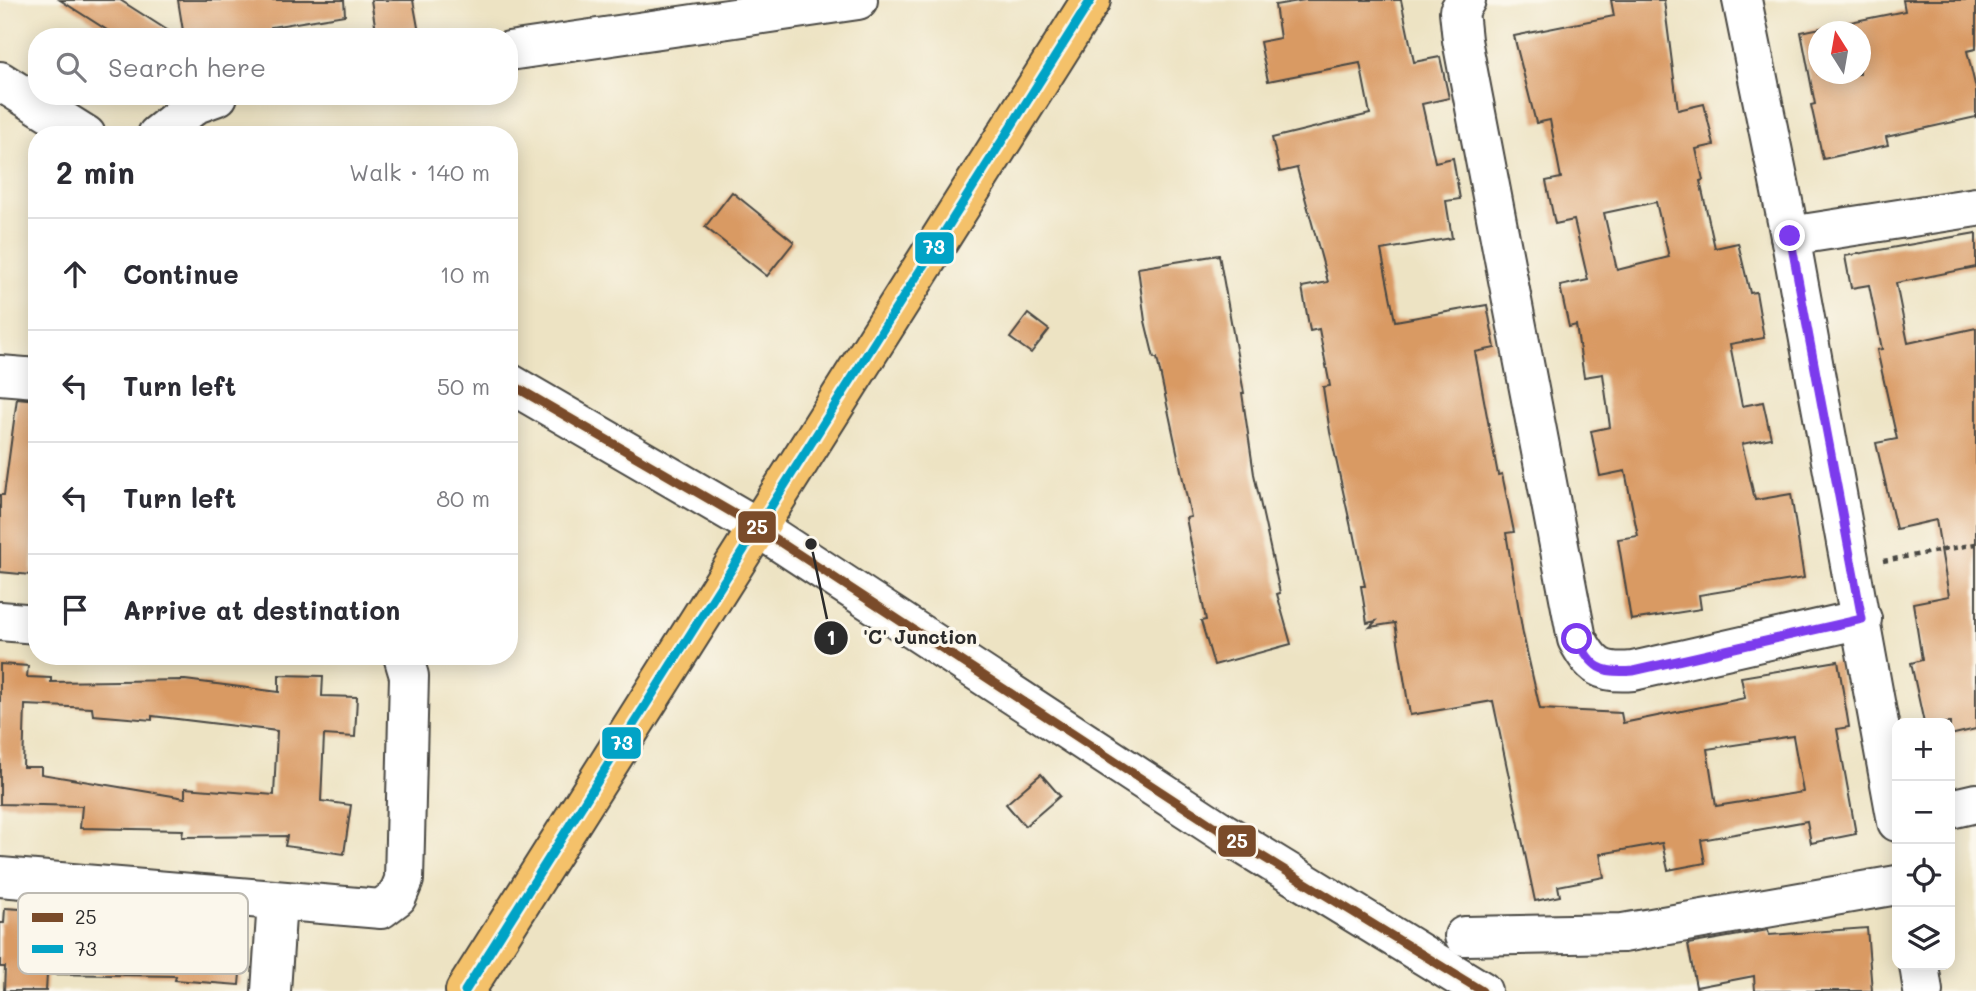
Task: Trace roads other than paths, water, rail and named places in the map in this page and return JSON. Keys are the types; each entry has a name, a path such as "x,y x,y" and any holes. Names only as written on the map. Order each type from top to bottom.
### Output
{"main road":[{"path":"464,991 1091,0"}],"street":[{"path":"518,50 858,0"},
{"path":"1466,0 1458,11 1462,40 1577,639 1589,661 1610,673 1633,671 1862,619"},
{"path":"1742,0 1790,236 1892,791"},
{"path":"0,80 28,98"},
{"path":"39,105 72,126"},
{"path":"168,126 195,105"},
{"path":"1790,236 1976,207"},
{"path":"0,375 28,377"},
{"path":"518,388 757,527 1224,833 1482,991"},
{"path":"0,621 28,623"},
{"path":"248,898 381,909 397,897 404,880 409,676 406,665"},
{"path":"1955,808 1976,803"},
{"path":"0,877 185,893"},
{"path":"1464,936 1623,933 1892,886"},
{"path":"271,991 277,901"},
{"path":"1920,970 1923,991"}],"place":[{"name":"'C' Junction","path":"811,544"}]}
